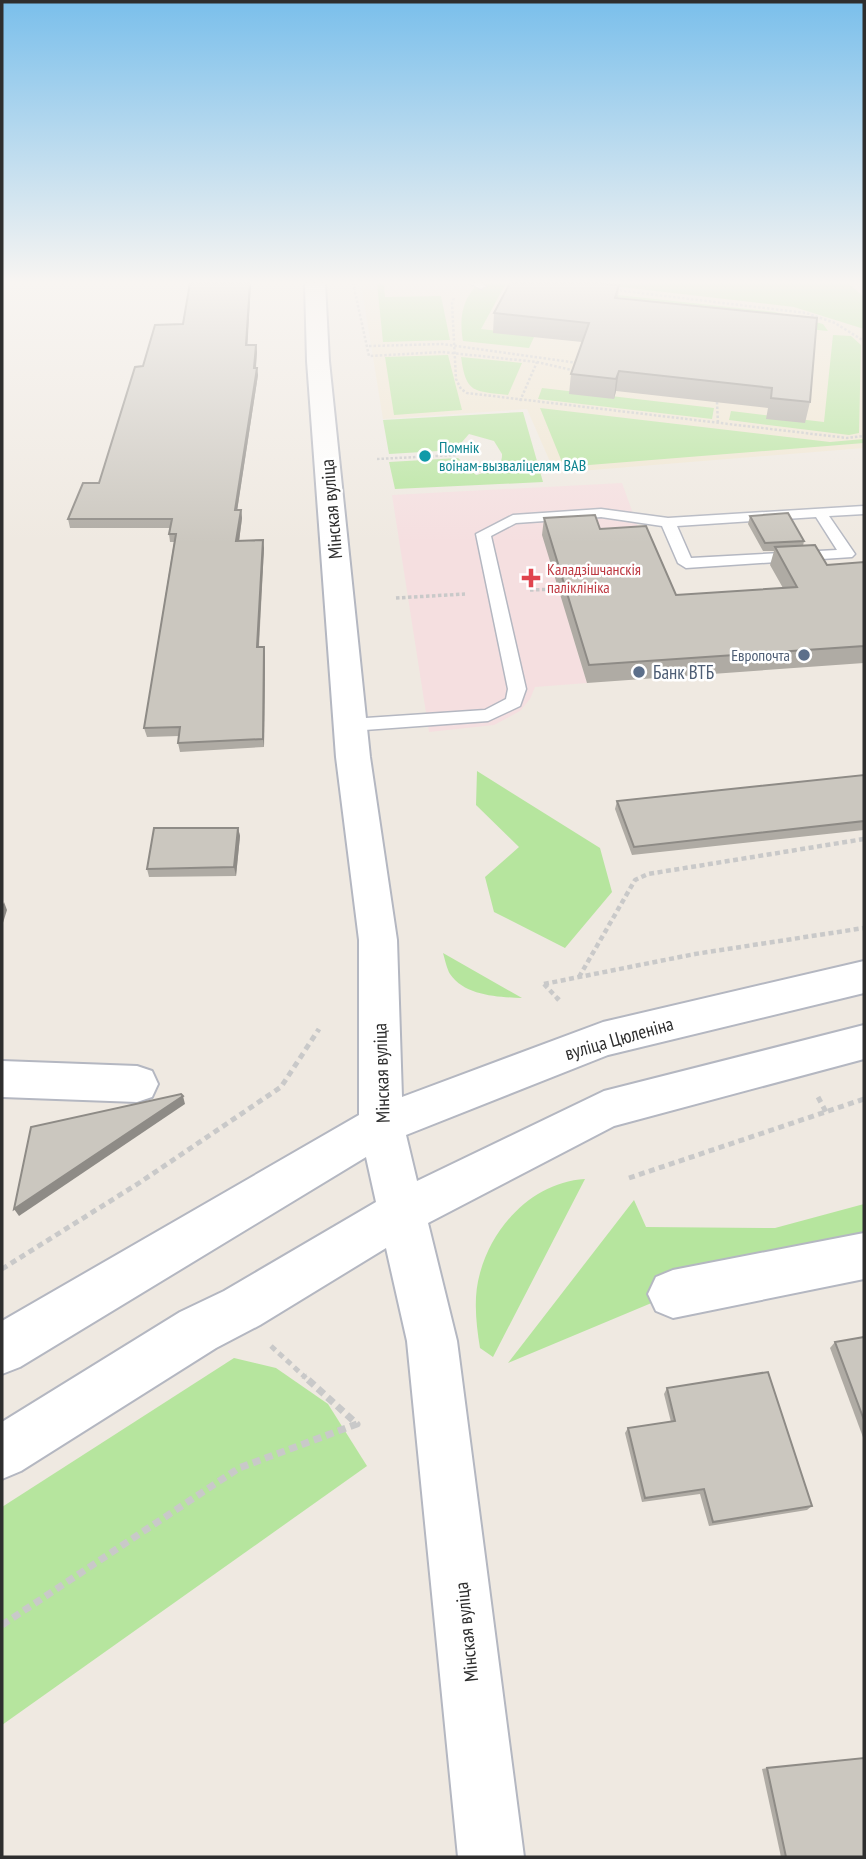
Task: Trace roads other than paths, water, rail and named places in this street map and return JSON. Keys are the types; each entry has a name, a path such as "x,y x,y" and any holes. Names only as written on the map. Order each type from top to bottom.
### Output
{"street":[{"name":"Мінская вуліца","path":"319,370 351,725 379,940 382,1125 404,1211 436,1368 491,1857"},
{"name":"вуліца Цюленіна","path":"2,1349 382,1125 603,1039 864,977"},
{"path":"2,1452 198,1330 242,1308 404,1211 604,1110 864,1042"},
{"path":"2,1079 137,1084"},
{"path":"673,1294 864,1256"}],"lane":[{"path":"351,725 488,715 514,702 517,689 484,534 513,519 601,513 668,522 864,510"},
{"path":"668,522 686,563 847,554 820,513"}],"place":[{"name":"Помнік воінам-вызваліцелям ВАВ","path":"425,456"},
{"name":"Каладзішчанскія паліклініка","path":"531,578"},
{"name":"Европочта","path":"804,655"},
{"name":"Банк ВТБ","path":"639,672"}]}
